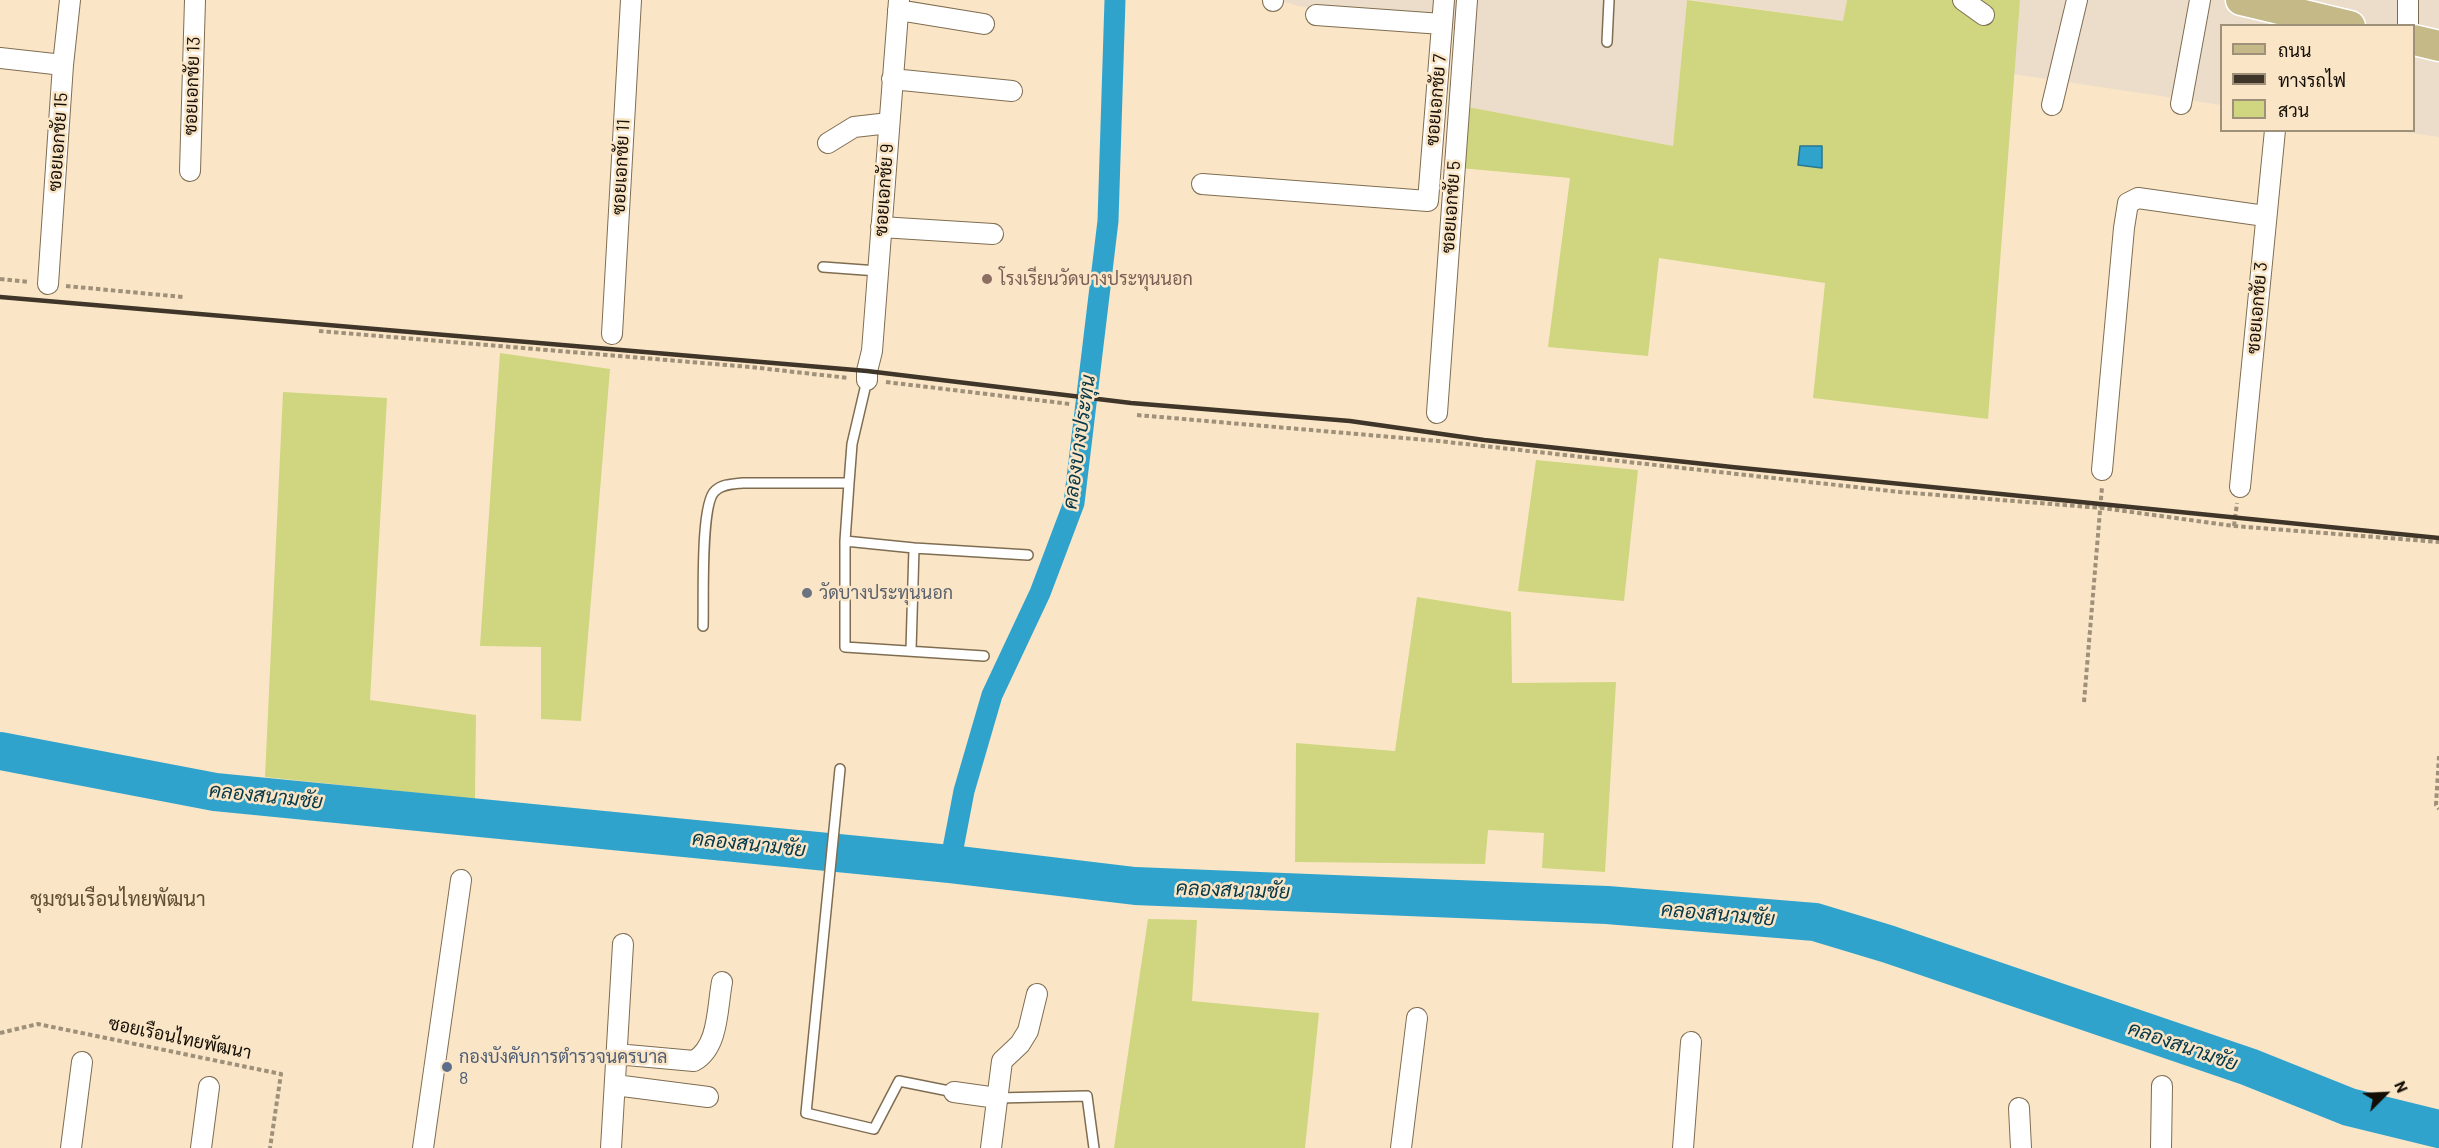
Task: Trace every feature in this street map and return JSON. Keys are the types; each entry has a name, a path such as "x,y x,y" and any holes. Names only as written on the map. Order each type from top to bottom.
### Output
{"main road":[{"path":"2241,0 2288,19 2332,24"},
{"path":"2415,40 2439,46"}],"street":[{"name":"ซอยเอกชัย 15","path":"48,284 63,65 70,0"},
{"name":"ซอยเอกชัย 13","path":"189,171 195,0"},
{"name":"ซอยเอกชัย 11","path":"612,334 631,0"},
{"name":"ซอยเอกชัย 7","path":"1202,184 1428,201 1444,0"},
{"name":"ซอยเอกชัย 5","path":"1437,413 1467,0"},
{"path":"1963,0 1984,15"},
{"path":"2052,105 2077,0"},
{"path":"2181,104 2200,0"},
{"path":"2408,0 2408,24"},
{"path":"899,5 984,24"},
{"name":"ซอยเอกชัย 9","path":"867,380 872,351 899,5"},
{"path":"1317,15 1442,24"},
{"path":"0,58 63,65"},
{"path":"892,79 1012,91"},
{"path":"828,143 854,128 889,123"},
{"name":"ซอยเอกชัย 3","path":"2240,487 2275,132"},
{"path":"2102,470 2128,203 2138,198 2265,216"},
{"path":"881,226 993,234"},
{"path":"423,1148 461,879"},
{"path":"611,1148 623,944"},
{"path":"616,1054 694,1061 705,1054 712,1040 722,982"},
{"path":"991,1148 1002,1061 1020,1044 1028,1031 1037,994"},
{"path":"1401,1148 1417,1018"},
{"path":"1683,1148 1691,1042"},
{"path":"71,1148 82,1062"},
{"path":"615,1085 708,1098"},
{"path":"2161,1148 2162,1086"},
{"path":"201,1148 210,1087"},
{"path":"954,1092 998,1098"},
{"path":"2019,1108 2021,1148"}],"lane":[{"path":"1607,42 1610,0"},
{"path":"823,267 878,271"},
{"path":"867,380 852,444 845,541 845,647 984,656"},
{"path":"703,626 705,531 708,500 715,490 726,485 742,483 849,483"},
{"path":"845,541 1028,555"},
{"path":"911,650 914,548"},
{"path":"840,769 806,1113 874,1129 899,1081 954,1092"},
{"path":"998,1098 1087,1096 1094,1148"}],"path":[{"path":"0,279 183,297"},
{"path":"319,331 750,367 1070,404"},
{"path":"1137,415 1438,441 1900,492 2102,508 2234,526 2439,542"},
{"path":"2084,702 2102,508 2102,470"},
{"path":"2439,756 2436,805 2439,809"},
{"name":"ซอยเรือนไทยพัฒนา","path":"0,1033 38,1023 281,1074 270,1148"}],"shaded area":[{"path":"1279,0 1687,0 1673,146 1468,107 1473,33 1298,6"},
{"path":"1691,0 1847,0 1844,21"},
{"path":"2020,0 2439,0 2439,137 2404,132 2415,132 2415,24 2220,24 2220,105 2013,74"}],"green space":[{"path":"1687,0 1843,21 1847,0 2020,0 1988,419 1813,398 1825,283 1659,258 1648,356 1548,347 1570,178 1460,168 1468,107 1673,146"},
{"path":"500,353 610,369 581,721 541,719 541,647 480,646"},
{"path":"283,392 387,398 370,700 476,715 475,799 265,777"},
{"path":"1536,460 1638,470 1624,601 1518,591"},
{"path":"1417,597 1511,612 1512,683 1616,682 1605,872 1542,868 1544,833 1488,830 1485,864 1295,862 1296,743 1395,751"},
{"path":"1148,919 1197,920 1192,1001 1319,1013 1305,1148 1114,1148"}],"water":[{"path":"1800,146 1822,146 1822,168 1798,165"}],"waterway":[{"name":"คลองบางประทุน","path":"950,864 964,791 992,695 1040,593 1074,503 1108,221 1115,0"},
{"name":"คลองสนามชัย","path":"0,751 215,792 950,864 1135,886 1607,905 1815,922 1888,944 2249,1067 2349,1107 2439,1129"}],"railway":[{"path":"0,297 867,371 1131,403 1350,421 1484,440 1732,467 2439,538"}],"place":[{"name":"โรงเรียนวัดบางประทุนนอก","path":"987,279"},
{"name":"วัดบางประทุนนอก","path":"807,593"},
{"name":"กองบังคับการตำรวจนครบาล 8","path":"447,1067"}],"district":[{"name":"ชุมชนเรือนไทยพัฒนา","path":"118,899"}]}
